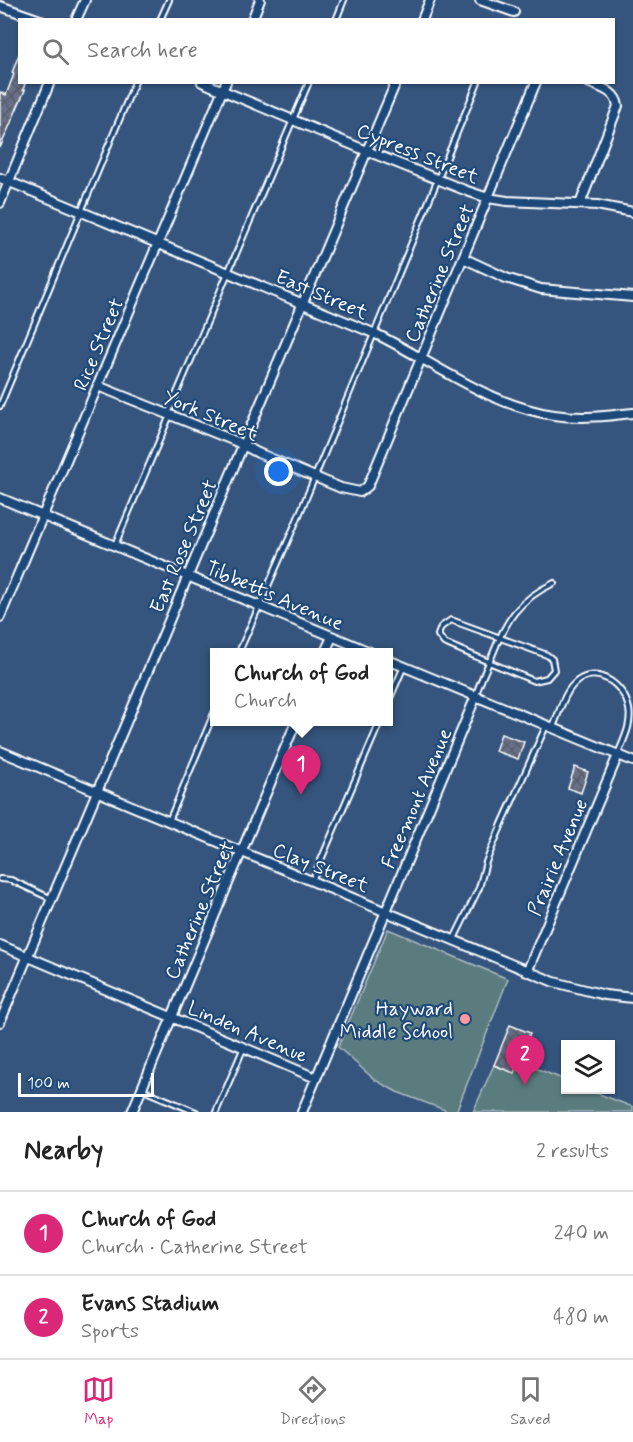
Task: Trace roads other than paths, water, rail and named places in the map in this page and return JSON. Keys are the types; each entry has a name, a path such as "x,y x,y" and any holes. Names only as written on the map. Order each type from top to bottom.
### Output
{"street":[{"path":"77,18 85,0"},
{"path":"253,18 260,0"},
{"path":"423,18 430,0"},
{"path":"480,0 514,12"},
{"path":"0,6 34,18"},
{"path":"0,203 49,84"},
{"name":"East Rose Street","path":"0,1023 395,84"},
{"name":"Catherine Street","path":"386,443 535,84"},
{"path":"580,204 618,106 614,95 591,84"},
{"name":"Cypress Street","path":"224,87 293,120 488,198 580,204 633,212"},
{"name":"Rice Street","path":"0,617 224,87"},
{"name":"East Street","path":"0,178 374,334 422,357 480,390 528,409 572,417 633,413"},
{"path":"463,258 506,278 541,289 633,297"},
{"name":"York Street","path":"98,386 356,492 368,486 386,443"},
{"name":"Tibbetts Avenue","path":"0,498 360,648"},
{"path":"327,648 332,637"},
{"path":"393,662 633,761"},
{"name":"Freemont Avenue","path":"302,1112 476,696"},
{"name":"Catherine Street","path":"132,1112 294,726"},
{"name":"Clay Street","path":"0,751 527,972 575,989 633,998"},
{"name":"Prairie Avenue","path":"527,972 618,755"},
{"name":"Linden Avenue","path":"0,945 316,1078"}],"lane":[{"path":"161,18 169,0"},
{"path":"337,18 344,0"},
{"path":"0,406 134,84"},
{"path":"115,546 308,84"},
{"path":"241,648 477,84"},
{"path":"476,696 499,638 513,612 520,604 554,583"},
{"path":"451,620 547,655 552,659 554,670 548,678 534,681 489,662 444,643 438,634 441,627 451,620"},
{"path":"393,691 404,666"},
{"path":"453,940 479,888 486,862 498,833 549,726 569,690 574,684 588,676 602,677 619,687 629,708 629,724 618,755"},
{"path":"168,822 210,723"},
{"path":"312,881 378,726"},
{"path":"0,879 12,880 52,899"},
{"path":"216,1112 244,1047"},
{"path":"141,1089 196,1112"}],"place":[{"name":"Church of God","path":"301,795"},
{"name":"Hayward Middle School","path":"465,1019"},
{"name":"Evans Stadium","path":"525,1085"}]}
